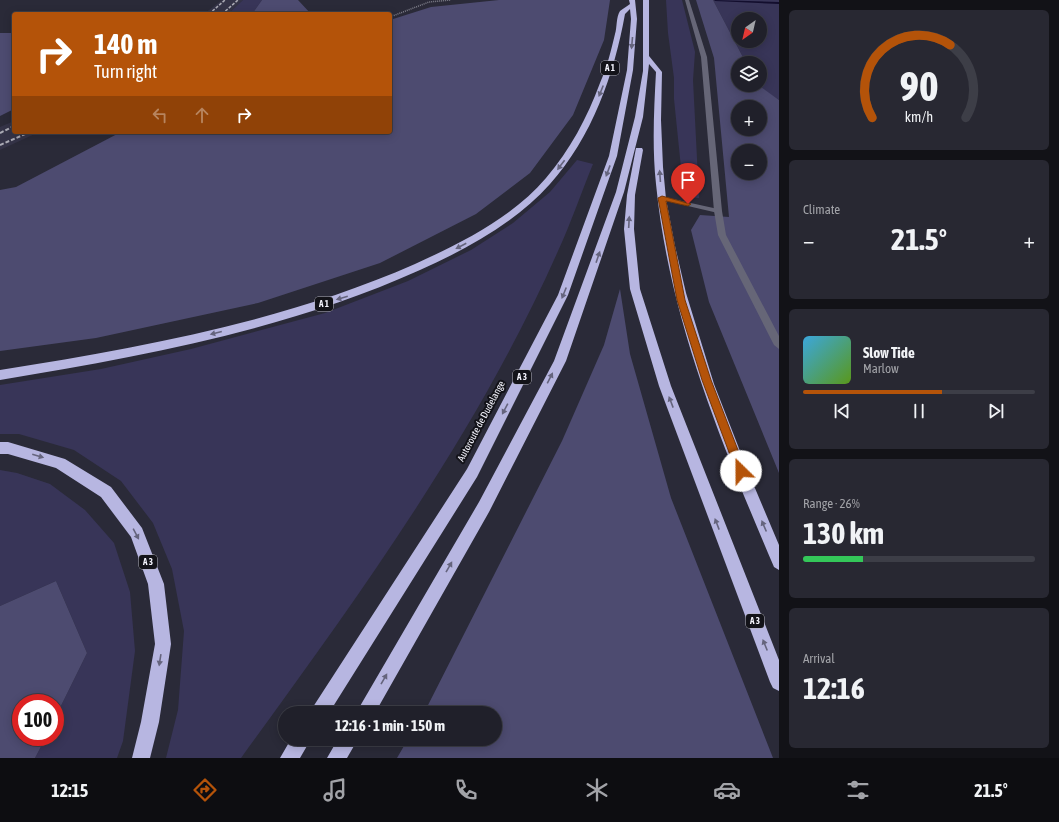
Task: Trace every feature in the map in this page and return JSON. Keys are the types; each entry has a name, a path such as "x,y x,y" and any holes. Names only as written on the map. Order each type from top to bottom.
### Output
{"highway":[{"name":"A 3","path":"646,0 646,57 639,116 639,148 631,195 629,229 635,289 665,386 779,682"},
{"name":"A 1","path":"0,375 111,356 186,341 268,320 351,296 411,271 463,245 505,218 529,199 547,183 563,163 585,126 608,71 619,32 622,13 632,2"},
{"name":"Autoroute de Dudelange","path":"323,706 472,473 563,295 614,156 630,70 634,19 632,2"},
{"path":"646,57 659,72 656,133 662,198 681,300 729,443 779,562"},
{"name":"A 3","path":"369,706 484,507 560,361 620,192 639,116"},
{"name":"A 3","path":"0,448 8,448 60,463 106,492 137,534 156,584 163,644 150,722 142,758"},
{"path":"288,758 297,746"},
{"path":"336,758 344,746"}],"street":[{"path":"687,0 704,57 718,211 722,236 779,345"},
{"path":"662,198 718,211"}],"path":[{"path":"392,17 429,2 451,0"}],"shaded area":[{"path":"222,0 243,0 230,12 207,12"},
{"path":"243,0 262,0 253,12 230,12"},
{"path":"262,0 298,0 309,12 253,12"},
{"path":"499,0 610,0 604,40 573,115 530,173 476,214 380,263 258,303 96,338 0,351 0,190 16,187 117,134 392,134 392,19 431,7"},
{"path":"666,0 682,0 695,52 693,80 699,198 684,197"},
{"path":"696,0 713,0 731,34 731,48 738,48 742,56 731,56 731,92 767,91 779,100 779,473 709,302 691,230 700,215 729,217 714,58"},
{"path":"713,0 779,0 779,100 767,92 767,56 742,56 738,48 767,48 767,12 731,12 731,34"},
{"path":"0,33 12,33 12,110 0,116"},
{"path":"12,122 12,134 35,134 0,150 0,127"},
{"path":"577,160 593,164 563,240 526,319 491,385 413,513 371,575 241,758 166,758 178,710 184,631 172,569 153,523 121,481 74,450 19,434 0,434 0,385 101,369 191,349 325,313 408,281 471,250 513,223 550,192"},
{"path":"620,289 630,354 671,498 773,758 397,758 404,746 502,746 502,706 428,706 562,441 604,345"},
{"path":"0,470 17,473 50,484 85,510 114,543 130,592 135,651 123,741 117,758 35,758 41,746 64,746 64,700 87,653 56,581 0,606"},
{"path":"56,581 87,653 64,700 64,694 12,694 12,746 41,746 35,758 0,758 0,606"}],"waterway":[{"path":"715,0 779,3"}],"railway":[{"path":"211,12 225,0"},
{"path":"224,12 238,0"},
{"path":"0,133 12,127"},
{"path":"0,145 25,134"}],"route":[{"path":"688,204 662,198 681,300 729,443 741,471"}]}
